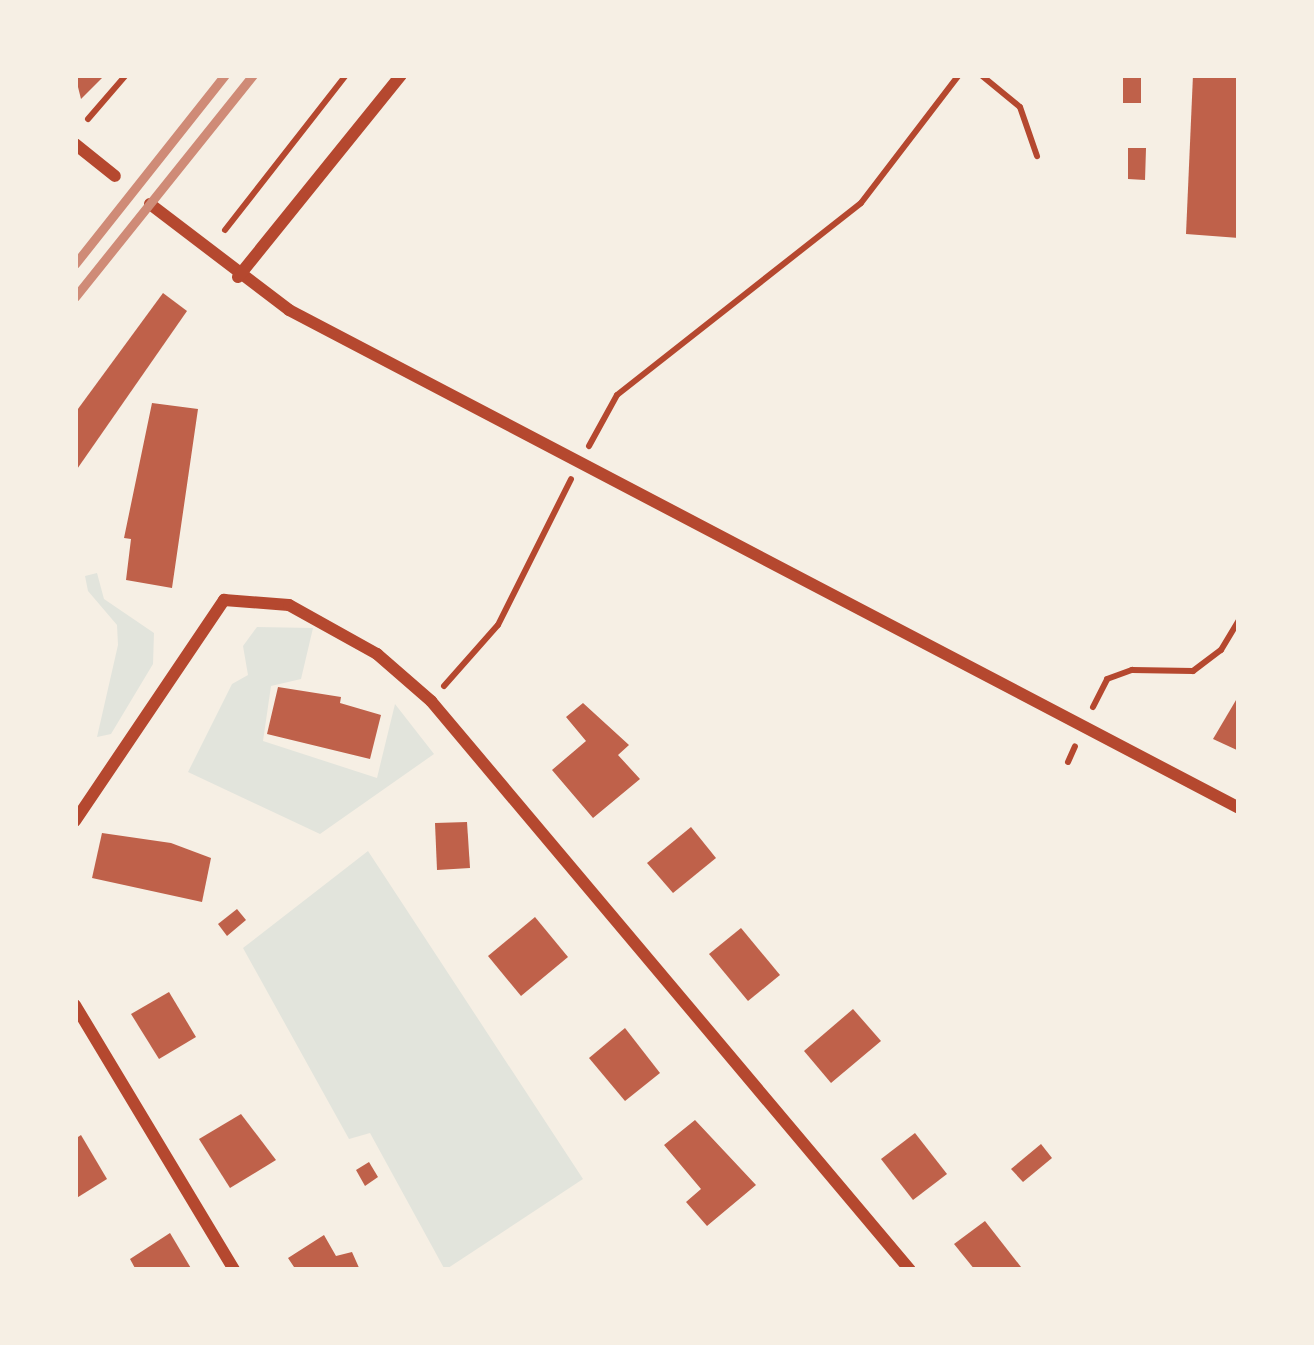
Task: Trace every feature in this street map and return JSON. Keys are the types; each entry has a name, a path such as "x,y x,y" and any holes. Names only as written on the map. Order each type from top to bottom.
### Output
{"street":[{"path":"238,277 401,75"},
{"path":"75,144 115,176"},
{"path":"150,204 238,277 1239,808"},
{"path":"75,821 224,600 289,605 376,654 431,701 910,1270"},
{"path":"75,1005 234,1270"}],"path":[{"path":"88,118 126,75"},
{"path":"225,230 346,75"},
{"path":"431,701 498,625 617,395 861,202 959,75"},
{"path":"981,75 1020,107 1037,156"},
{"path":"1068,762 1107,679 1132,670 1193,671 1220,650 1239,620"}],"shaded area":[{"path":"97,573 104,599 154,633 153,664 111,734 97,737 118,645 117,625 88,591 85,576"},
{"path":"257,627 313,628 301,679 271,686 263,741 377,778 395,704 434,754 320,834 188,772 232,684 248,675 243,646"},
{"path":"368,851 583,1179 445,1270 370,1133 349,1139 243,948"}],"building":[{"path":"75,75 105,75 81,99"},
{"path":"1123,75 1141,75 1141,103 1123,103"},
{"path":"1193,75 1239,75 1239,238 1186,234"},
{"path":"1128,148 1146,148 1145,180 1128,179"},
{"path":"163,293 187,311 75,472 75,413"},
{"path":"152,403 198,409 172,588 126,580 131,539 124,538"},
{"path":"278,687 341,697 340,703 381,715 370,759 267,734"},
{"path":"1239,695 1239,751 1213,739"},
{"path":"583,703 629,745 618,755 640,779 593,818 552,770 586,741 566,717"},
{"path":"467,822 470,868 437,870 435,823"},
{"path":"691,827 716,858 673,893 647,863"},
{"path":"102,833 171,843 211,858 202,902 92,878"},
{"path":"237,909 246,920 227,936 218,924"},
{"path":"535,917 568,957 521,996 488,956"},
{"path":"741,928 780,975 748,1001 709,954"},
{"path":"169,992 196,1037 159,1059 131,1014"},
{"path":"853,1009 881,1041 831,1083 804,1051"},
{"path":"625,1028 660,1073 625,1101 589,1058"},
{"path":"241,1114 276,1160 230,1188 199,1139"},
{"path":"695,1120 756,1185 707,1226 686,1202 701,1189 664,1145"},
{"path":"915,1133 947,1174 913,1200 881,1159"},
{"path":"81,1135 107,1179 75,1199 75,1139"},
{"path":"1041,1144 1052,1158 1023,1182 1011,1169"},
{"path":"369,1162 378,1177 365,1186 356,1170"},
{"path":"985,1221 1021,1267 1017,1270 975,1270 954,1244"},
{"path":"170,1233 192,1270 136,1270 130,1259"},
{"path":"324,1235 336,1256 352,1252 360,1270 296,1270 288,1258"}],"railway":[{"path":"75,264 225,75"},
{"path":"75,297 253,75"}]}
